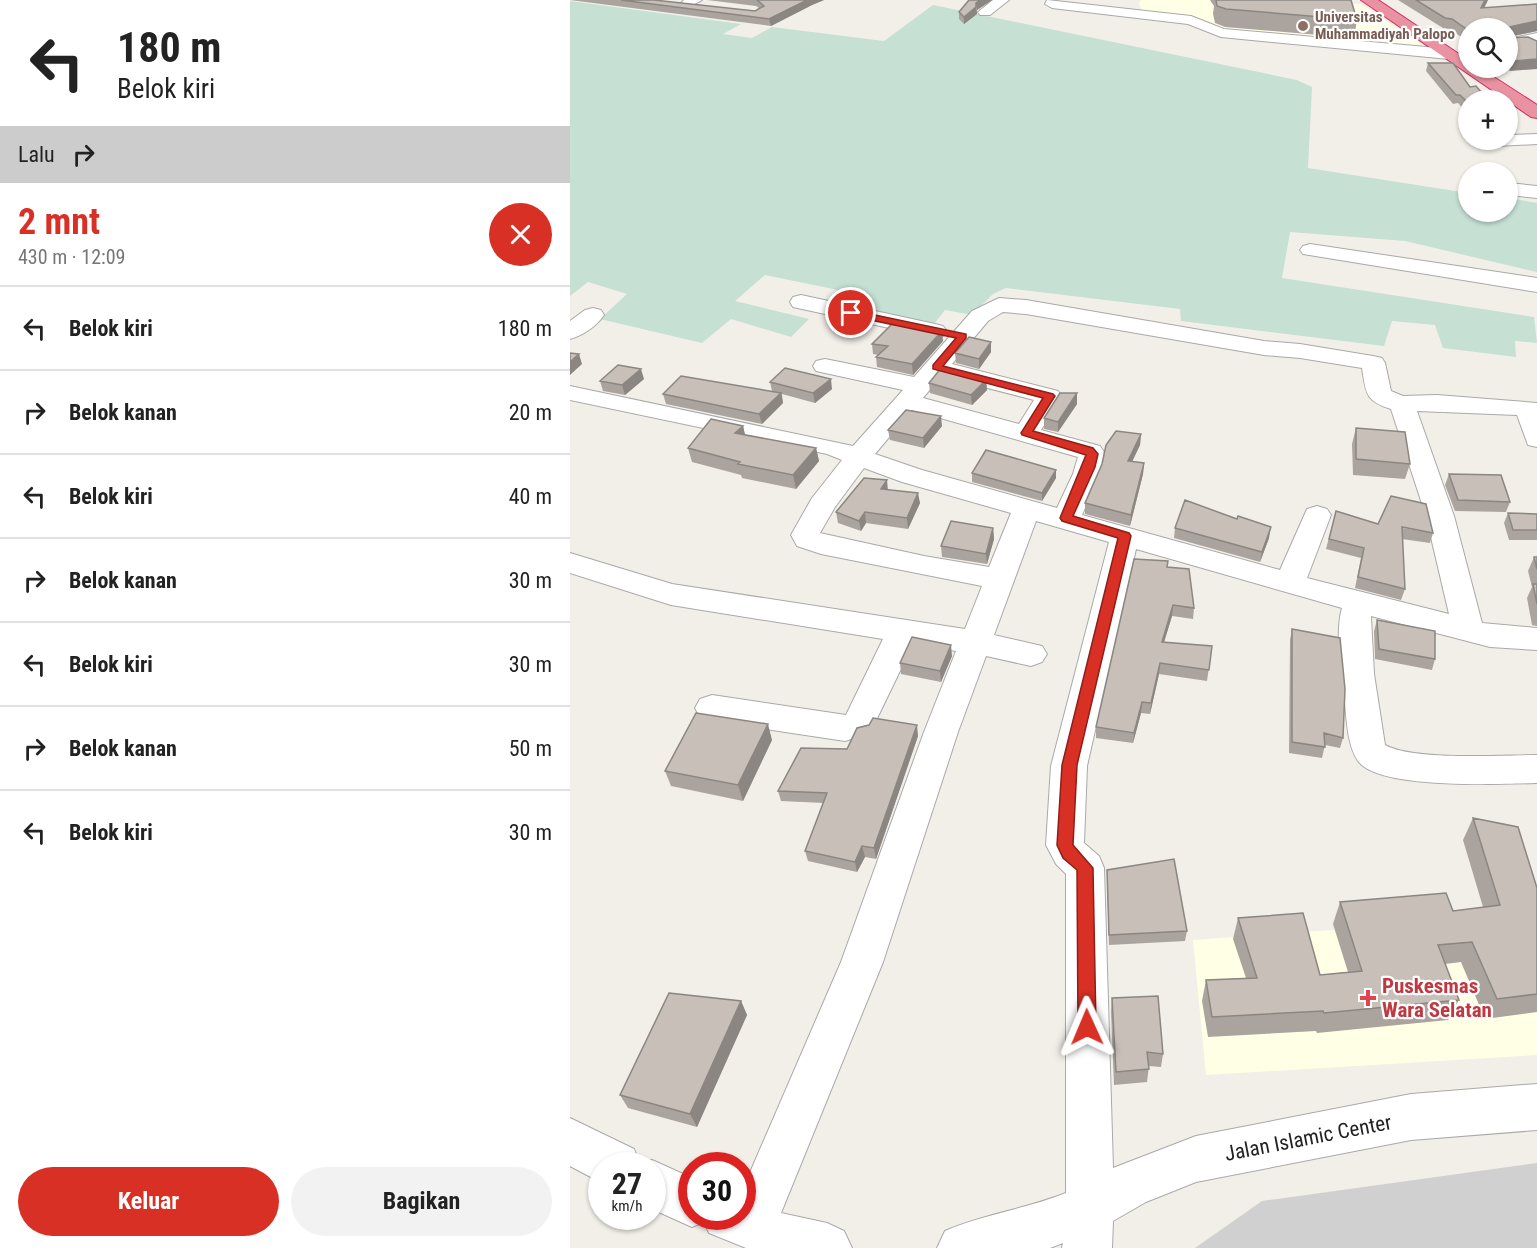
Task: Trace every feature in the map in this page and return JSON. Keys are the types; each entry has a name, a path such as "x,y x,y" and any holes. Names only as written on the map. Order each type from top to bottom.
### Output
{"highway":[{"path":"1368,0 1458,55"},
{"path":"1381,0 1458,55"},
{"path":"1490,78 1537,113"},
{"path":"1497,78 1537,104"}],"street":[{"path":"985,12 1002,0"},
{"path":"1054,0 1052,4 1191,20 1221,33 1458,58"},
{"path":"668,2 691,2 710,7"},
{"path":"1518,42 1537,38"},
{"path":"1518,140 1537,139"},
{"path":"1518,190 1537,192"},
{"path":"1310,250 1537,285"},
{"path":"801,302 963,336"},
{"path":"999,579 821,544 807,539 805,531 822,504 858,457 980,316 999,305 1026,307 1264,348 1368,361 1375,364 1379,394 1385,399 1402,404 1437,403 1528,408 1537,439"},
{"path":"570,332 593,315"},
{"path":"825,366 921,385 1049,396 1026,433"},
{"path":"921,385 1026,433 1089,451 1092,454 1089,467 1066,518"},
{"path":"570,393 823,446 912,476 1361,603 1490,636 1537,639"},
{"path":"1402,404 1440,516 1460,586 1468,631"},
{"path":"756,1185 862,962 903,839 1027,508"},
{"path":"1290,583 1317,515"},
{"path":"1088,1228 1085,868 1069,853 1064,838 1069,765 1125,536"},
{"path":"570,563 671,594 975,642 1031,654"},
{"path":"1361,603 1356,609 1355,618 1358,674 1368,747 1372,754 1382,760 1401,765 1451,770 1537,769"},
{"path":"712,708 828,726 852,727 858,724 903,632"},
{"name":"Jalan Islamic Center","path":"962,1248 1035,1230 1088,1228 1131,1184 1196,1159 1411,1117 1537,1107"},
{"path":"570,1141 591,1152"},
{"path":"756,1228 787,1240 827,1248"}],"shaded area":[{"name":"Universitas Muhammadiyah Palopo","path":"1141,0 1274,0 1361,4 1432,51 1213,29 1211,23 1205,20 1142,13 1139,3"},
{"path":"570,1 741,24 723,34 752,38 772,27 884,41 933,5 1297,80 1312,87 1308,168 1458,191 1458,222 1518,222 1518,200 1537,203 1537,272 1405,241 1290,232 1282,278 1534,317 1537,343 1515,341 1516,357 1443,348 1435,325 1392,321 1384,346 1181,321 1180,309 1006,288 993,294 972,315 945,310 934,324 862,310 872,297 765,275 735,301 809,319 791,337 731,319 702,343 600,319 627,294 588,282 570,296"},
{"name":"Puskesmas Wara Selatan","path":"1537,915 1537,1055 1206,1075 1193,940"},
{"path":"1537,1163 1537,1248 1195,1248 1262,1201"}],"building":[{"path":"621,0 654,0 755,11 764,6 757,0 807,0 769,19"},
{"path":"969,0 981,0 964,17 959,12"},
{"path":"1216,0 1351,0 1357,20 1226,9 1217,6"},
{"path":"1416,0 1485,0 1481,8 1537,4 1537,21 1518,25 1518,18 1458,18 1458,23"},
{"path":"1528,37 1537,41 1537,59 1518,61 1518,38"},
{"path":"1428,63 1453,63 1458,70 1458,78 1464,78 1470,87 1476,86 1479,90 1458,90 1458,95"},
{"path":"895,321 942,331 912,364 876,357 888,346 872,344"},
{"path":"969,337 991,342 979,359 955,353"},
{"path":"570,353 579,354 570,362"},
{"path":"618,365 641,369 622,385 600,381"},
{"path":"785,368 831,379 813,393 770,382"},
{"path":"941,368 986,380 971,395 929,383"},
{"path":"681,376 781,393 759,414 663,394"},
{"path":"1060,393 1077,393 1058,422 1044,418"},
{"path":"906,410 941,416 923,438 888,430"},
{"path":"711,419 743,426 735,433 816,448 793,475 738,464 740,462 688,448"},
{"path":"1356,428 1405,432 1410,464 1356,459"},
{"path":"1116,431 1141,434 1128,461 1144,463 1131,515 1085,503 1102,464 1106,445"},
{"path":"986,450 1056,470 1042,493 972,473"},
{"path":"1449,474 1501,475 1510,502 1458,500"},
{"path":"864,478 887,480 881,489 918,493 907,518 865,512 859,521 836,512"},
{"path":"1391,496 1426,504 1433,533 1402,527 1405,589 1358,577 1364,548 1329,539 1336,511 1378,524"},
{"path":"1185,500 1237,519 1238,516 1271,527 1262,552 1175,528"},
{"path":"1508,513 1537,514 1537,530 1513,530"},
{"path":"951,521 993,528 986,554 941,546"},
{"path":"1134,559 1168,561 1167,567 1189,569 1194,608 1173,605 1162,642 1212,646 1209,670 1160,663 1151,703 1142,702 1134,733 1096,727"},
{"path":"1533,584 1537,584 1537,604"},
{"path":"1377,620 1435,631 1435,659 1379,649"},
{"path":"1292,629 1340,638 1345,689 1343,738 1324,733 1325,747 1292,742"},
{"path":"912,637 951,645 940,671 900,663"},
{"path":"696,713 768,724 738,785 665,771"},
{"path":"873,718 917,725 874,848 862,846 855,862 805,851 827,793 778,791 801,748 847,749 857,728 869,725"},
{"path":"1473,818 1518,827 1537,888 1537,994 1497,999 1472,942 1438,945 1459,1000 1324,1013 1323,1011 1212,1017 1206,980 1257,978 1238,918 1303,913 1320,975 1362,971 1340,902 1446,893 1453,911 1500,905"},
{"path":"1174,859 1187,931 1109,935 1107,870"},
{"path":"669,993 741,1001 690,1114 620,1095"},
{"path":"1158,996 1163,1054 1147,1052 1149,1069 1116,1072 1112,998"}],"place":[{"name":"Universitas Muhammadiyah Palopo","path":"1303,26"},
{"name":"Puskesmas Wara Selatan","path":"1368,998"}],"route":[{"path":"851,313 963,336 936,367 1049,396 1026,433 1089,451 1093,456 1066,518 1125,536 1069,765 1065,816 1065,845 1069,853 1085,868 1087,1027"}]}
